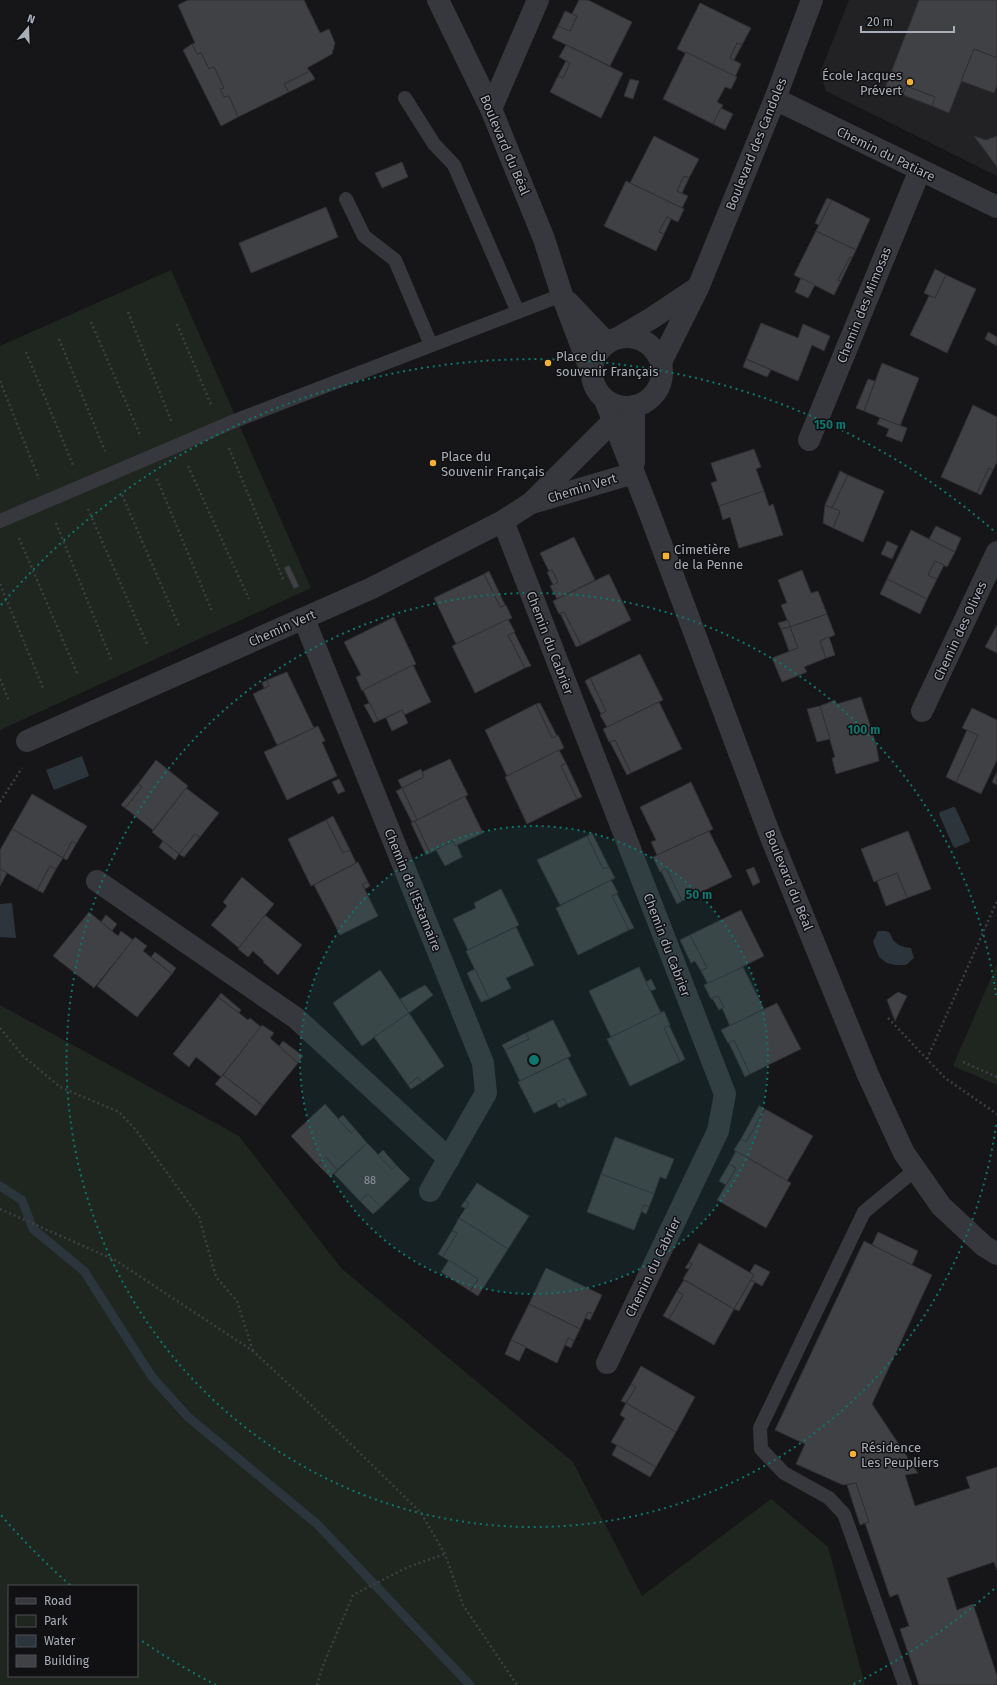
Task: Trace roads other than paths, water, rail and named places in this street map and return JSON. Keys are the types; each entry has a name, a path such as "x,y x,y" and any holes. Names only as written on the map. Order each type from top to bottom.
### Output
{"street":[{"name":"Boulevard du Béal","path":"438,0 491,109 544,239 562,295 592,374"},
{"path":"491,109 538,0"},
{"name":"Boulevard des Candoles","path":"660,362 698,288 775,99 812,0"},
{"name":"Chemin du Patiare","path":"775,99 997,207"},
{"name":"Chemin des Mimosas","path":"809,440 920,170"},
{"path":"613,340 629,337 648,344 660,362 662,372 657,390 643,404 634,406 614,405 605,400 594,384 592,374 596,357 613,340 652,318 698,288"},
{"name":"Boulevard du Béal","path":"562,295 613,340"},
{"name":"Boulevard du Béal","path":"605,400 773,842 868,1075 904,1153 915,1170 941,1206 984,1246 997,1254"},
{"name":"Boulevard du Béal","path":"634,406 634,473"},
{"name":"Chemin Vert","path":"28,741 372,588 503,521 531,503 613,421"},
{"name":"Chemin Vert","path":"531,503 634,473"},
{"name":"Chemin du Cabrier","path":"503,521 725,1094 718,1131 607,1363"},
{"name":"Chemin des Olives","path":"922,711 997,552"},
{"name":"Chemin de l'Estamaire","path":"304,618 483,1063 486,1094 430,1191"},
{"path":"96,881 296,1018 449,1159"}],"lane":[{"path":"405,98 434,144 454,165 518,312"},
{"path":"346,199 364,236 395,260 431,345"},
{"path":"5,519 220,428 562,295"},
{"path":"904,1685 844,1514 829,1498 784,1473 761,1449 760,1428 864,1212 915,1170"}],"water":[{"path":"82,756 89,776 54,790 46,770"},
{"path":"955,807 970,840 969,842 955,848 939,814 940,812"},
{"path":"12,903 16,938 0,937 0,904"},
{"path":"878,931 886,931 890,933 895,942 904,947 911,948 914,958 906,965 895,965 887,963 879,957 873,942"}],"waterway":[{"path":"0,1186 22,1200 33,1229 84,1271 152,1377 188,1417 317,1524 470,1685"}],"place":[{"name":"École Jacques Prévert","path":"910,82"},
{"name":"Place du souvenir Français","path":"548,363"},
{"name":"Place du Souvenir Français","path":"433,463"},
{"name":"Cimetière de la Penne","path":"666,556"},
{"name":"Résidence Les Peupliers","path":"853,1454"}]}
